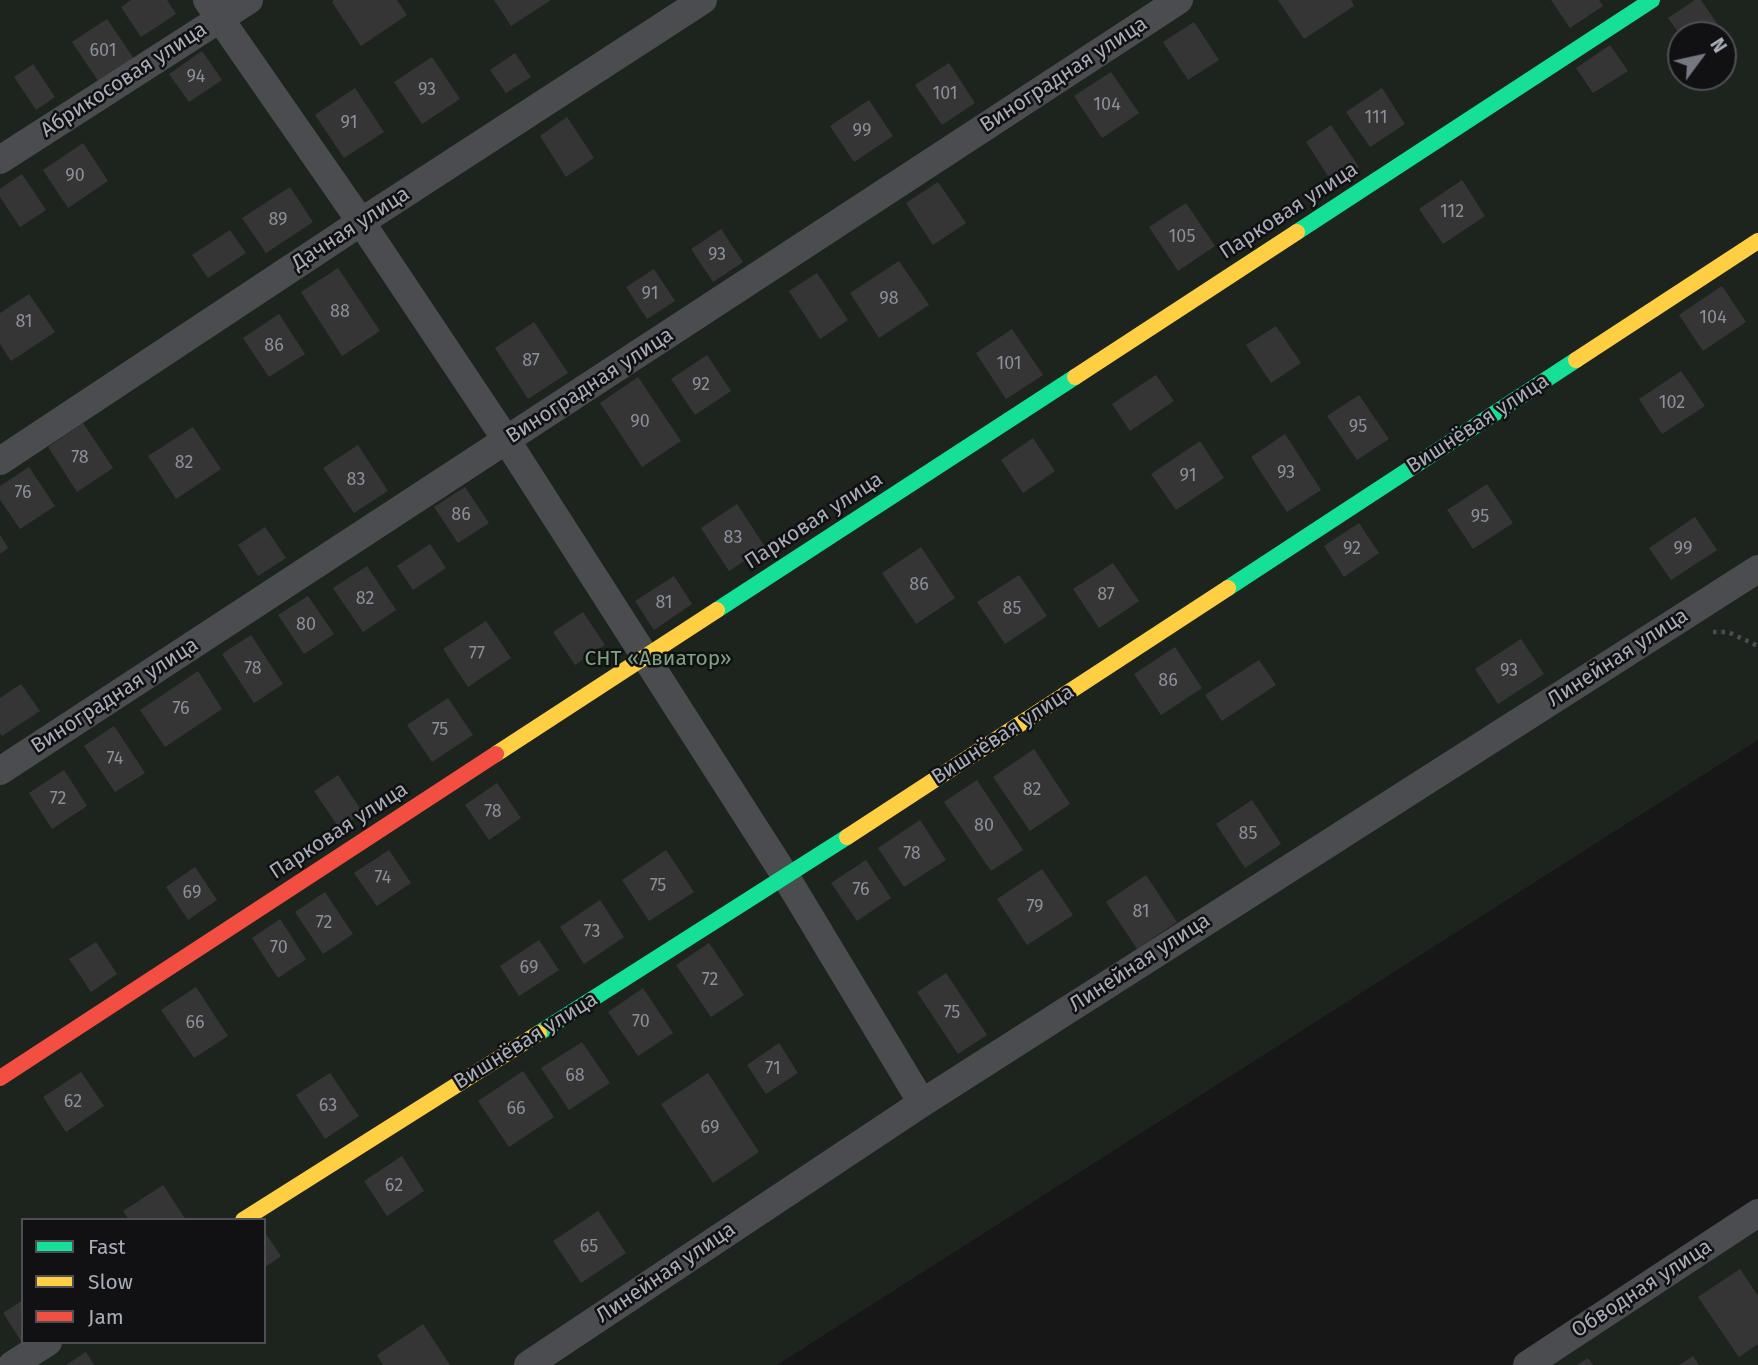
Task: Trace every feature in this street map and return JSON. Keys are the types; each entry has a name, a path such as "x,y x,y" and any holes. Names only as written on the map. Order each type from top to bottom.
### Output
{"street":[{"name":"Абрикосовая улица","path":"0,160 213,10 249,0"},
{"name":"Дачная улица","path":"0,461 703,0"},
{"name":"Виноградная улица","path":"0,771 1179,0"},
{"name":"Парковая улица","path":"0,1078 1652,0"},
{"path":"213,10 361,222 507,441 786,877 922,1103"},
{"name":"Вишнёвая улица","path":"246,1218 786,877 1758,241"},
{"name":"Линейная улица","path":"528,1365 922,1103 1758,569"},
{"name":"Обводная улица","path":"1527,1365 1758,1213"},
{"path":"12,1365 45,1344"}],"green space":[{"name":"СНТ «Авиатор»","path":"0,0 1758,0 1758,740 777,1365 0,1365"},
{"path":"1758,1206 1758,1365 1521,1365"}],"building":[{"path":"131,0 167,0 176,14 141,37 121,7"},
{"path":"397,0 407,15 361,46 332,2"},
{"path":"494,0 551,0 511,26"},
{"path":"1278,0 1351,0 1354,6 1304,39"},
{"path":"1551,0 1599,0 1603,6 1570,28"},
{"path":"1695,0 1701,0 1715,21 1670,21 1668,18"},
{"path":"107,19 134,59 99,82 72,42"},
{"path":"1194,22 1219,60 1188,80 1163,42"},
{"path":"1610,45 1628,71 1593,93 1576,68"},
{"path":"202,51 222,80 189,102 169,74"},
{"path":"515,53 531,77 506,93 490,70"},
{"path":"432,57 460,99 422,124 394,82"},
{"path":"949,63 975,103 942,125 915,85"},
{"path":"33,64 55,97 36,110 14,77"},
{"path":"1111,72 1139,113 1102,138 1074,96"},
{"path":"355,88 384,132 344,158 315,115"},
{"path":"1382,88 1405,124 1370,147 1346,112"},
{"path":"869,100 893,136 854,162 830,126"},
{"path":"567,117 594,158 566,177 540,136"},
{"path":"1331,125 1359,167 1333,184 1306,142"},
{"path":"83,143 108,181 68,208 43,170"},
{"path":"22,174 46,210 20,227 0,197 0,189"},
{"path":"1462,180 1485,216 1443,244 1419,209"},
{"path":"938,182 966,223 933,245 906,203"},
{"path":"290,187 313,222 266,253 242,218"},
{"path":"1186,203 1215,246 1178,271 1149,227"},
{"path":"721,229 743,262 713,282 691,249"},
{"path":"230,230 246,253 208,278 192,255"},
{"path":"899,261 929,305 879,338 850,293"},
{"path":"338,268 380,331 342,356 301,292"},
{"path":"654,269 675,301 647,319 626,287"},
{"path":"817,273 848,320 820,339 789,291"},
{"path":"1722,286 1746,322 1703,351 1679,315"},
{"path":"29,294 55,332 11,361 0,344 0,313"},
{"path":"279,314 305,354 269,377 243,338"},
{"path":"534,322 568,373 528,399 495,348"},
{"path":"1276,326 1301,363 1271,383 1246,345"},
{"path":"1012,329 1043,375 1006,399 976,353"},
{"path":"707,355 731,391 695,415 671,379"},
{"path":"1681,371 1705,406 1662,434 1639,399"},
{"path":"1156,375 1174,401 1130,431 1112,404"},
{"path":"638,377 681,441 642,467 600,403"},
{"path":"1359,395 1389,439 1357,460 1327,416"},
{"path":"83,423 113,468 77,492 48,447"},
{"path":"193,427 221,469 176,499 148,456"},
{"path":"1285,434 1321,490 1287,512 1251,457"},
{"path":"1033,438 1055,471 1023,493 1001,460"},
{"path":"1200,441 1224,478 1176,510 1151,474"},
{"path":"358,445 388,491 354,513 323,468"},
{"path":"29,467 55,506 20,529 0,500 0,486"},
{"path":"1487,484 1513,523 1473,549 1447,510"},
{"path":"465,487 489,523 458,543 434,507"},
{"path":"737,504 765,547 729,571 701,528"},
{"path":"1695,517 1717,550 1671,580 1649,548"},
{"path":"1359,523 1379,553 1344,577 1324,546"},
{"path":"265,527 286,558 258,576 238,545"},
{"path":"0,535 8,548 0,554"},
{"path":"430,544 446,568 413,590 397,566"},
{"path":"921,547 955,598 916,624 882,573"},
{"path":"1113,563 1139,601 1099,628 1073,589"},
{"path":"367,566 396,610 363,632 333,588"},
{"path":"1019,575 1047,616 1005,644 977,602"},
{"path":"674,576 692,604 654,630 635,601"},
{"path":"308,596 334,634 304,654 278,615"},
{"path":"583,612 605,645 575,665 553,632"},
{"path":"486,621 511,658 468,687 443,649"},
{"path":"251,635 283,684 254,703 222,654"},
{"path":"1521,639 1544,674 1498,704 1475,669"},
{"path":"1175,647 1202,688 1161,715 1134,674"},
{"path":"1259,660 1276,685 1222,721 1205,695"},
{"path":"198,671 222,709 165,747 140,710"},
{"path":"21,684 40,711 2,736 0,698"},
{"path":"448,698 473,735 432,762 407,725"},
{"path":"114,726 145,773 115,792 84,746"},
{"path":"1034,749 1070,804 1030,831 993,777"},
{"path":"64,770 87,806 52,829 29,793"},
{"path":"338,775 363,813 339,828 314,791"},
{"path":"977,780 1023,850 991,871 944,802"},
{"path":"497,783 521,818 489,840 465,805"},
{"path":"1252,800 1281,844 1245,868 1216,824"},
{"path":"920,820 946,860 904,887 878,848"},
{"path":"389,850 411,883 377,906 354,873"},
{"path":"666,850 694,892 649,921 622,880"},
{"path":"866,860 891,898 857,921 831,883"},
{"path":"195,867 217,900 188,920 166,887"},
{"path":"1042,869 1073,915 1027,945 997,899"},
{"path":"1146,875 1177,922 1137,949 1106,902"},
{"path":"325,892 353,934 323,954 295,912"},
{"path":"600,900 624,937 584,964 560,927"},
{"path":"280,919 306,959 278,978 252,938"},
{"path":"539,940 559,970 519,996 500,966"},
{"path":"96,942 117,974 91,992 69,959"},
{"path":"709,943 744,995 711,1017 676,965"},
{"path":"946,973 987,1035 958,1054 917,992"},
{"path":"196,987 228,1036 194,1058 161,1010"},
{"path":"643,988 673,1033 638,1056 608,1012"},
{"path":"582,1042 610,1083 569,1110 541,1068"},
{"path":"779,1043 798,1073 766,1094 747,1065"},
{"path":"523,1071 554,1117 509,1147 478,1101"},
{"path":"81,1072 104,1106 66,1132 43,1097"},
{"path":"330,1073 359,1116 325,1139 296,1095"},
{"path":"708,1073 759,1152 713,1183 661,1104"},
{"path":"402,1156 424,1191 387,1216 364,1181"},
{"path":"163,1185 185,1218 128,1218 123,1211"},
{"path":"598,1211 626,1253 581,1283 553,1241"},
{"path":"266,1234 281,1256 266,1267"},
{"path":"1740,1269 1758,1296 1758,1344 1739,1357 1698,1297"},
{"path":"21,1301 21,1341 3,1313"},
{"path":"423,1324 450,1365 383,1365 377,1355"},
{"path":"86,1352 94,1365 66,1365"},
{"path":"1693,1356 1699,1365 1679,1365"},
{"path":"1588,1358 1593,1365 1577,1365"}],"traffic: fast":[{"path":"1297,232 1652,0"},
{"path":"1228,588 1576,360"},
{"path":"717,610 1075,377"},
{"path":"539,1033 847,837"}],"traffic: slow":[{"path":"1075,377 1297,232"},
{"path":"1576,360 1758,241"},
{"path":"847,837 1228,588"},
{"path":"496,754 717,610"},
{"path":"246,1218 539,1033"}],"traffic: jam":[{"path":"0,1078 496,754"}]}
